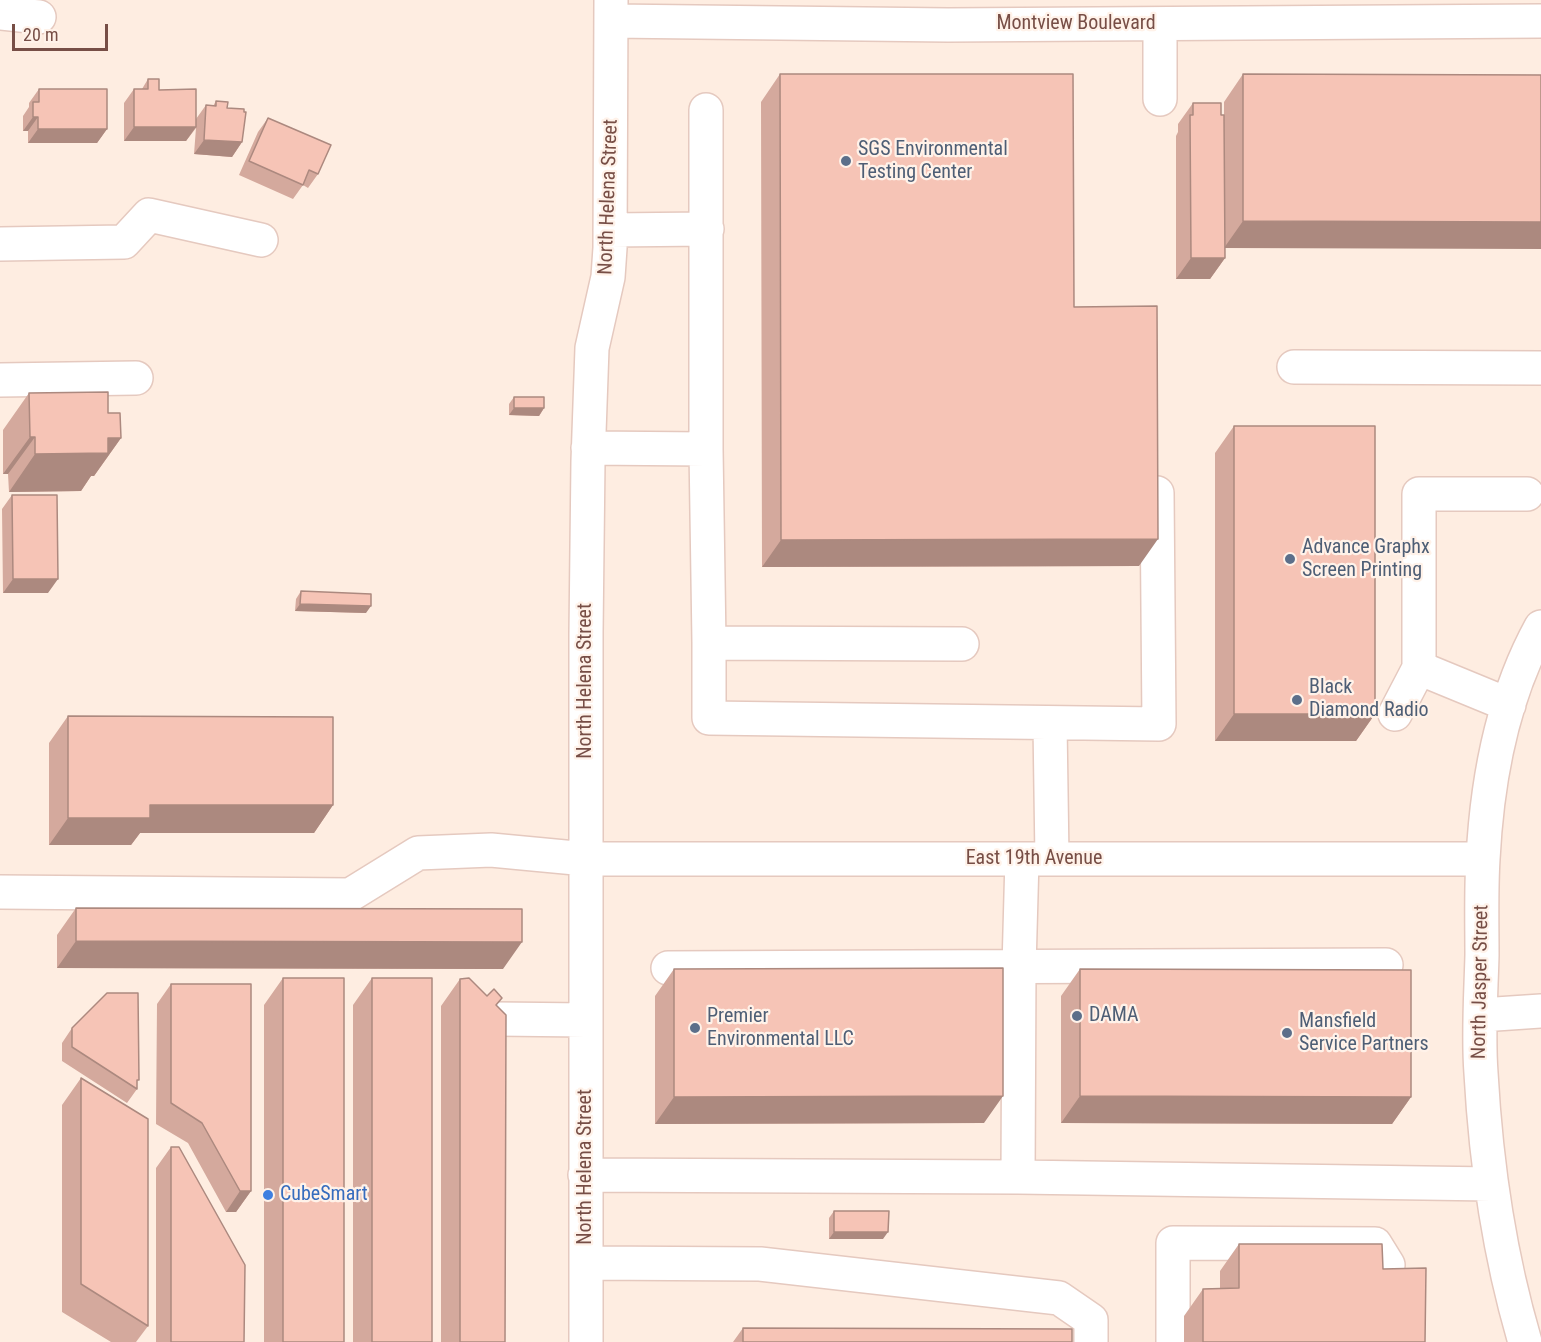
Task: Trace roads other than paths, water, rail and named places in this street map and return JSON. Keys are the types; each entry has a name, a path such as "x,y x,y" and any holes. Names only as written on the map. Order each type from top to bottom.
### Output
{"street":[{"name":"Montview Boulevard","path":"612,11 948,25 1541,21"},
{"name":"North Helena Street","path":"586,1342 588,448 592,348 608,277 612,11"},
{"path":"0,13 39,17"},
{"path":"1160,24 1160,99"},
{"path":"706,110 709,718 1159,724 1157,482"},
{"path":"0,244 124,242 149,215 261,240"},
{"path":"610,230 707,229"},
{"path":"1294,367 1541,368"},
{"path":"0,380 136,378"},
{"path":"588,448 706,449"},
{"path":"1395,714 1419,668 1419,494 1527,494"},
{"name":"North Jasper Street","path":"1525,1342 1512,1298 1491,1184 1480,1071 1483,859 1487,809 1509,705 1524,659 1541,627"},
{"path":"709,643 962,644"},
{"path":"1419,668 1509,705"},
{"path":"1018,1177 1019,967 1037,859 1050,724"},
{"name":"East 19th Avenue","path":"0,892 350,895 418,853 491,850 586,859 1483,859"},
{"path":"668,968 1386,965"},
{"path":"1481,1015 1541,1011"},
{"path":"496,1019 586,1020"},
{"path":"585,1175 1018,1177 1491,1184"},
{"path":"1173,1342 1173,1243 1375,1244 1388,1265"},
{"path":"586,1263 760,1264 1059,1298 1091,1320 1092,1342"}],"place":[{"name":"SGS Environmental Testing Center","path":"846,161"},
{"name":"Advance Graphx Screen Printing","path":"1290,559"},
{"name":"Black Diamond Radio","path":"1297,700"},
{"name":"DAMA","path":"1077,1016"},
{"name":"Premier Environmental LLC","path":"695,1028"},
{"name":"Mansfield Service Partners","path":"1287,1033"},
{"name":"CubeSmart","path":"268,1195"}]}
